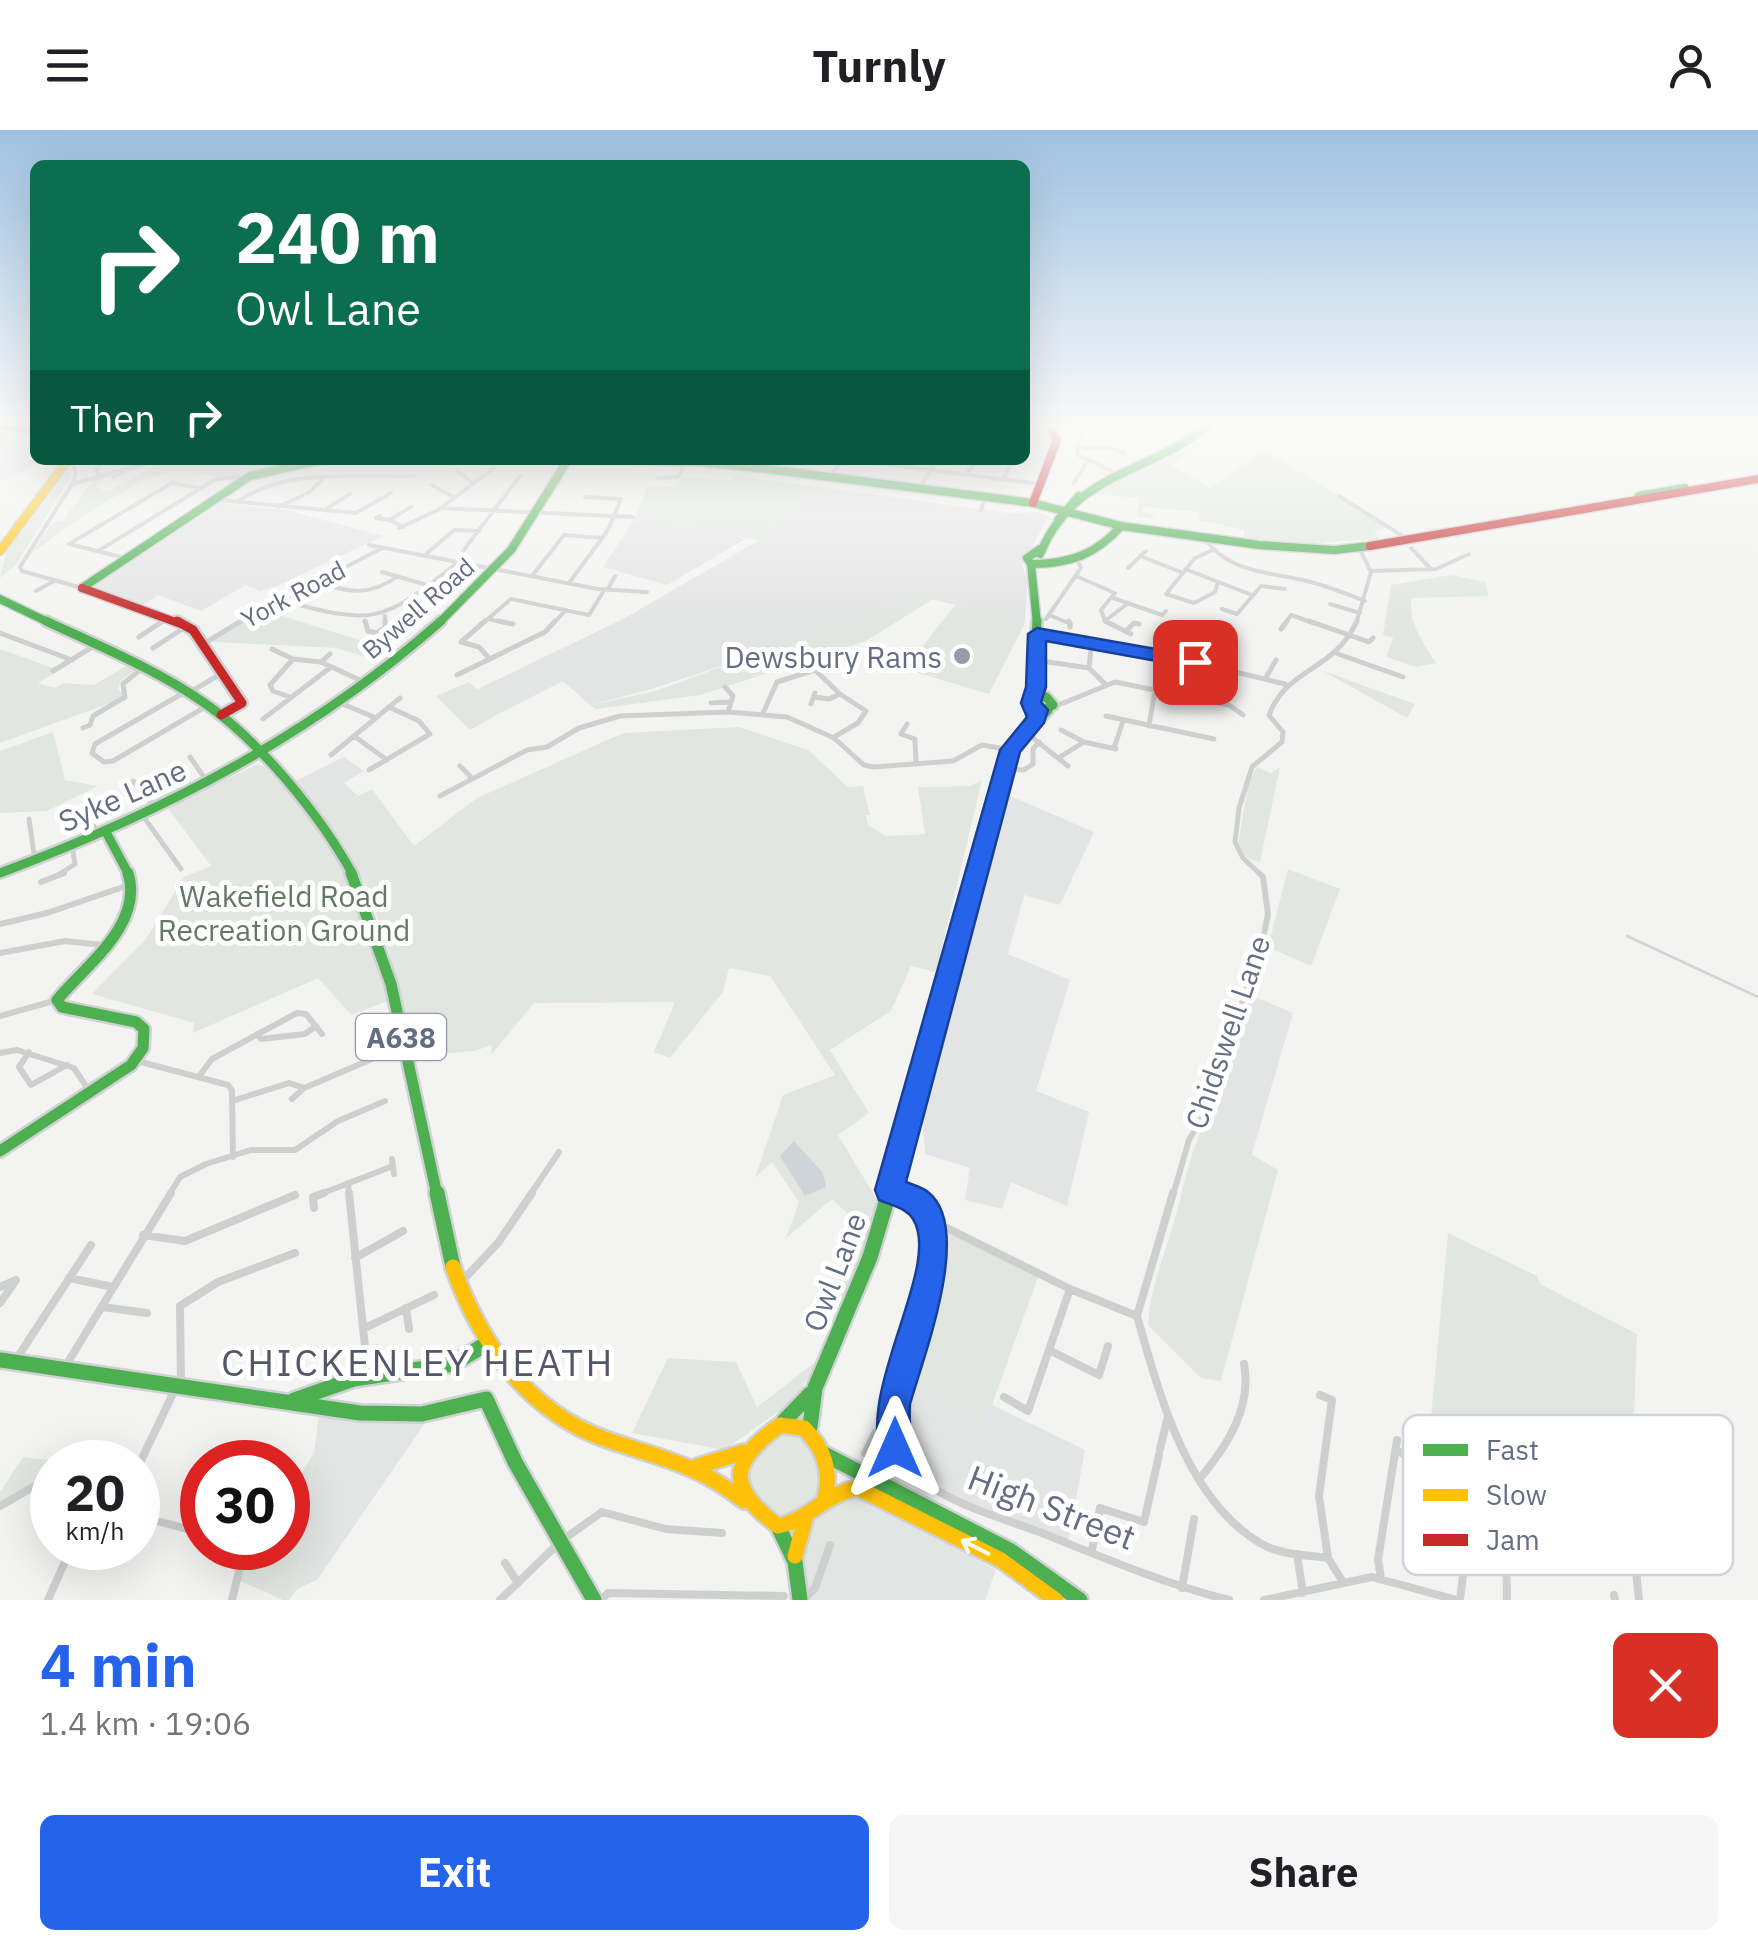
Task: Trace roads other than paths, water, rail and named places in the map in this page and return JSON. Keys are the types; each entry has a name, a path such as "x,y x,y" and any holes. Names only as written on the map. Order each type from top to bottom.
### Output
{"main road":[{"path":"0,551 45,493"},
{"path":"82,588 229,493"},
{"name":"Bywell Road","path":"262,758 364,682 493,569 549,493"},
{"path":"957,493 1033,503 1124,528 1210,541 1358,546 1411,542 1675,493"},
{"path":"1033,503 1037,493"},
{"path":"1042,703 1037,634 1041,560 1063,514 1083,493"},
{"path":"1041,560 1077,560 1097,553 1124,528"},
{"path":"82,588 169,618 187,626 206,642 242,703 220,716"},
{"name":"A638","path":"0,599 189,692 262,758 328,834 358,883 393,999 446,1250 457,1284 487,1344 518,1382 553,1413 597,1437 694,1467 778,1526"},
{"name":"Owl Lane","path":"811,1434 815,1388 870,1258 1011,750 1042,703"},
{"name":"Syke Lane","path":"0,873 103,834 262,758"},
{"path":"0,1150 137,1060 145,1035 136,1022 62,1007 57,1000 130,908 131,868 103,834"},
{"path":"287,1402 368,1376 453,1364 487,1344"},
{"path":"0,1360 360,1414 422,1414 486,1399 515,1462 598,1600"},
{"path":"322,1406 330,1388"},
{"name":"Owl Lane","path":"780,1426 815,1388"},
{"path":"694,1467 728,1460 780,1426 798,1425 811,1434 824,1453 831,1478 824,1498"},
{"path":"744,1502 736,1476 745,1452"},
{"path":"824,1453 1011,1551 1080,1600"},
{"path":"801,1600 795,1562 778,1526 792,1526 805,1519 835,1490 858,1488 1000,1560 1056,1600"},
{"path":"795,1562 805,1519"}],"street":[{"path":"67,493 20,566 22,571 82,588"},
{"path":"128,559 69,544 156,493"},
{"path":"98,551 193,493"},
{"path":"238,502 253,493"},
{"path":"278,508 308,493"},
{"path":"328,508 352,493"},
{"path":"441,493 453,498"},
{"path":"380,516 376,518 390,520 402,528 428,521 464,493"},
{"path":"463,550 506,493"},
{"path":"219,500 356,513 386,494"},
{"path":"569,583 616,516 621,499 586,496"},
{"path":"981,511 984,496"},
{"path":"1340,496 1411,542 1430,568"},
{"path":"390,520 407,506"},
{"path":"440,508 633,517"},
{"path":"424,556 454,530 480,531"},
{"path":"532,576 564,536 602,538"},
{"path":"1218,582 1215,592 1194,603 1166,594 1210,541 1238,565 1318,583 1365,600"},
{"path":"369,545 569,583 647,592"},
{"path":"1037,634 1166,656 1285,684 1338,654 1350,634 1365,600 1371,571 1358,546"},
{"name":"York Road","path":"206,642 278,598 382,548"},
{"path":"1128,568 1146,551"},
{"path":"1371,571 1460,563 1469,554"},
{"path":"1140,556 1252,595"},
{"path":"1070,627 1072,622 1048,617 1081,568 1077,560"},
{"path":"278,598 365,620 385,616 458,562"},
{"path":"382,572 429,586"},
{"path":"314,581 366,595 378,592 398,576"},
{"path":"489,658 479,647 461,642 511,600 589,615 616,576"},
{"path":"1076,576 1115,593 1101,610 1106,620 1128,633 1134,622 1138,624"},
{"path":"36,591 56,579"},
{"path":"627,589 632,582"},
{"path":"1222,609 1237,614 1261,586 1284,590"},
{"path":"1113,598 1162,615 1166,611"},
{"path":"1106,620 1127,604"},
{"path":"1330,604 1360,613"},
{"path":"457,674 545,632 566,610"},
{"path":"1281,629 1291,615 1372,642"},
{"path":"365,620 368,630 377,632 385,627 385,616"},
{"path":"140,637 169,618"},
{"path":"488,620 513,624"},
{"path":"153,648 187,626"},
{"path":"0,633 72,660"},
{"path":"1166,656 1174,643"},
{"path":"1219,667 1232,643"},
{"path":"54,672 96,644"},
{"path":"1089,668 1091,648"},
{"path":"272,649 294,659 321,662 364,682"},
{"path":"321,662 330,654"},
{"path":"1338,654 1404,676 1398,687"},
{"path":"290,697 270,685 294,659"},
{"path":"1265,679 1276,660"},
{"path":"763,713 777,682 828,662"},
{"path":"1048,662 1089,668 1106,685"},
{"path":"83,728 90,725 93,716 125,697 122,684 144,667"},
{"path":"263,718 331,667"},
{"path":"815,670 840,694 866,711"},
{"path":"208,706 113,761 104,762 92,753 95,744 224,672"},
{"path":"1042,703 1070,702 1115,682 1228,705 1244,716"},
{"name":"Chidswell Lane","path":"1137,1316 1190,1140 1205,1114 1238,1005 1262,944 1268,914 1266,886 1258,871 1239,853 1235,837 1252,766 1283,738 1269,715 1285,684"},
{"path":"725,686 733,696 728,712"},
{"path":"1149,726 1156,690"},
{"path":"813,698 829,699 840,694"},
{"path":"331,755 400,698"},
{"path":"338,702 376,718"},
{"path":"711,703 731,702"},
{"path":"834,738 858,723 872,704"},
{"path":"369,770 431,731 389,707"},
{"path":"440,796 471,777 608,718 763,713 798,720 834,738 868,766 953,760 982,744 1011,750"},
{"path":"1106,716 1214,739"},
{"path":"1061,730 1084,742 1115,748 1122,720"},
{"path":"907,724 900,734 916,739 916,764"},
{"path":"354,736 386,760"},
{"path":"1006,769 1024,770 1033,764 1037,740 1068,766"},
{"path":"1060,756 1084,742"},
{"path":"190,758 209,784"},
{"path":"460,766 471,777"},
{"path":"132,781 157,809"},
{"path":"83,808 103,834"},
{"path":"143,816 182,869"},
{"path":"29,819 35,861"},
{"path":"41,882 64,874 75,864 72,846"},
{"path":"0,924 47,913 132,884"},
{"path":"0,953 66,941 104,944"},
{"path":"0,1016 57,1000"},
{"path":"200,1075 212,1059 302,1011 322,1034"},
{"path":"257,1034 261,1038 305,1034 316,1026"},
{"path":"29,1052 18,1067 31,1086 67,1065"},
{"path":"0,1053 29,1052 74,1068 90,1092"},
{"path":"361,1054 363,1063"},
{"path":"292,1099 304,1088 376,1056"},
{"path":"137,1060 228,1085 233,1157"},
{"path":"232,1101 289,1083 304,1088"},
{"path":"65,1368 180,1177 272,1145 295,1150 338,1121 384,1102"},
{"path":"457,1284 478,1268 498,1243 550,1158 559,1152"},
{"path":"314,1208 313,1197 393,1166"},
{"path":"348,1183 368,1376"},
{"path":"864,1453 876,1432 891,1425 928,1285 932,1228 916,1200 890,1190"},
{"path":"143,1236 185,1241 295,1195"},
{"path":"932,1228 947,1228 1070,1289 1137,1316 1168,1414 1202,1476 1250,1535 1265,1546 1328,1558"},
{"path":"356,1258 384,1248 404,1231"},
{"path":"15,1361 91,1245"},
{"path":"151,1440 179,1384 180,1306 193,1292 208,1285 222,1284 295,1253"},
{"path":"69,1278 114,1286"},
{"path":"0,1288 16,1280 0,1303"},
{"path":"1004,1397 1028,1411 1070,1289"},
{"path":"365,1328 434,1295"},
{"path":"102,1307 148,1313"},
{"path":"406,1308 409,1329"},
{"path":"1049,1350 1099,1376 1108,1346"},
{"path":"1202,1476 1233,1434 1247,1380 1244,1364"},
{"path":"1320,1395 1332,1400 1318,1496 1328,1558 1342,1582"},
{"path":"1092,1551 1100,1508 1144,1522 1168,1414"},
{"name":"High Street","path":"891,1425 902,1464 926,1486 1182,1588 1229,1600"},
{"path":"1380,1578 1378,1560 1396,1445 1403,1450"},
{"path":"0,1506 30,1489"},
{"path":"500,1600 561,1541 602,1512 666,1529 722,1533"},
{"path":"1182,1588 1194,1519"},
{"path":"801,1600 815,1588 830,1544"},
{"path":"1296,1596 1297,1554"},
{"path":"504,1562 518,1583"},
{"path":"48,1600 62,1570"},
{"path":"232,1600 238,1570"},
{"path":"1264,1600 1296,1596 1356,1578 1380,1578 1458,1600 1461,1575"},
{"path":"1507,1600 1509,1575"},
{"path":"1636,1575 1639,1600"},
{"path":"598,1600 608,1592 784,1596"}],"waterway":[{"path":"1627,936 1758,997"}],"place":[{"name":"Dewsbury Rams","path":"962,656"}],"district":[{"name":"CHICKENLEY HEATH","path":"418,1361"}],"park label":[{"name":"Wakefield Road Recreation Ground","path":"284,912"}]}
